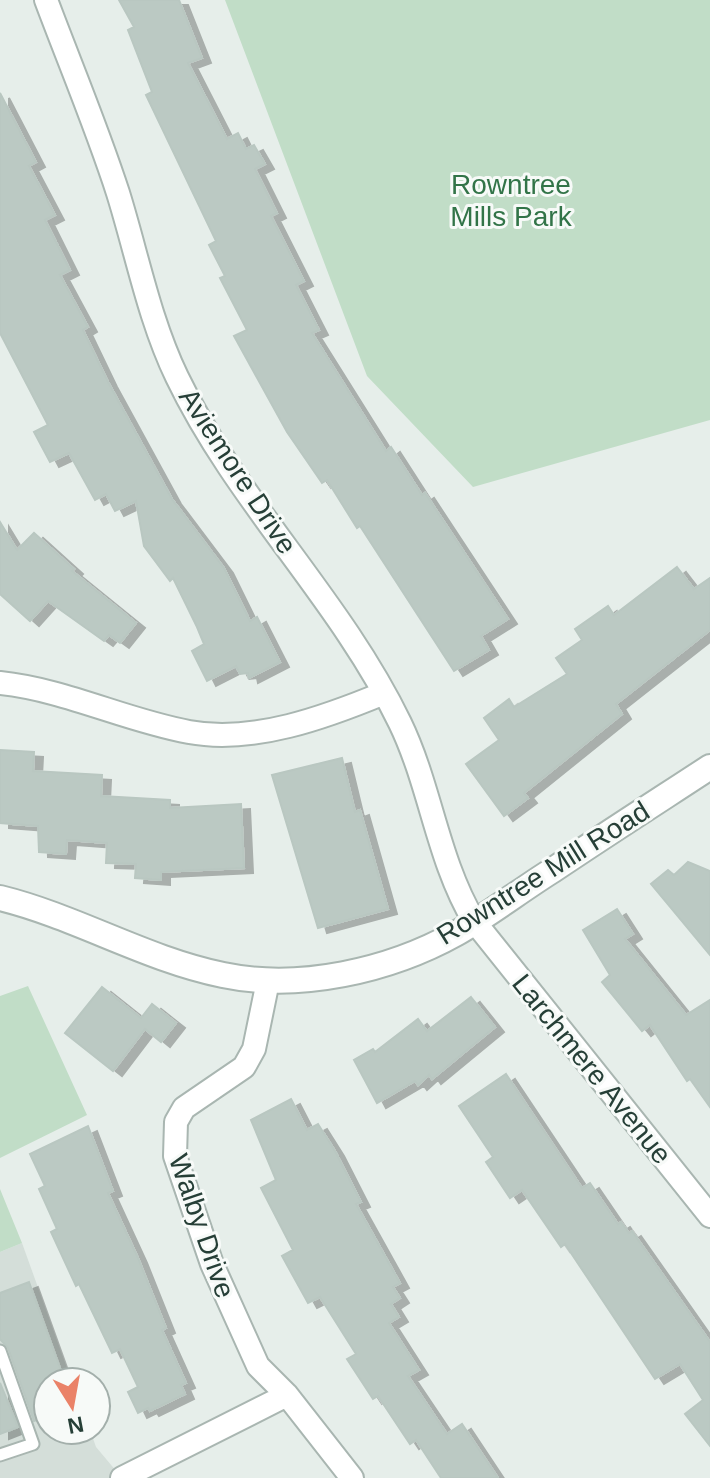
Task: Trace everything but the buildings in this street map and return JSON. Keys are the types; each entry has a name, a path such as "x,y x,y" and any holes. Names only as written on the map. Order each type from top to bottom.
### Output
{"street":[{"name":"Aviemore Drive","path":"46,0 118,193 148,297 176,376 235,475 324,598 384,693 401,726 455,889 474,921"},
{"path":"0,683 71,695 186,732 211,735 236,735 276,727 347,708 384,693"},
{"name":"Rowntree Mill Road","path":"0,898 35,907 176,963 225,976 268,981 350,972 398,959 456,933 710,767"},
{"name":"Larchmere Avenue","path":"474,921 710,1216"},
{"name":"Walby Drive","path":"268,981 254,1049 244,1067 184,1108 176,1122 173,1138 183,1181 236,1324 258,1366 287,1395 352,1478"},
{"path":"122,1478 287,1395"}],"lane":[{"path":"0,1351 33,1444 0,1455"}],"shaded area":[{"path":"22,1243 66,1366 32,1366 32,1446 96,1446 122,1478 0,1478 0,1252"}],"green space":[{"name":"Rowntree Mills Park","path":"225,0 710,0 710,420 473,487 367,376"},
{"path":"28,986 87,1115 0,1158 0,996"},
{"path":"0,1189 22,1243 0,1252"}]}
